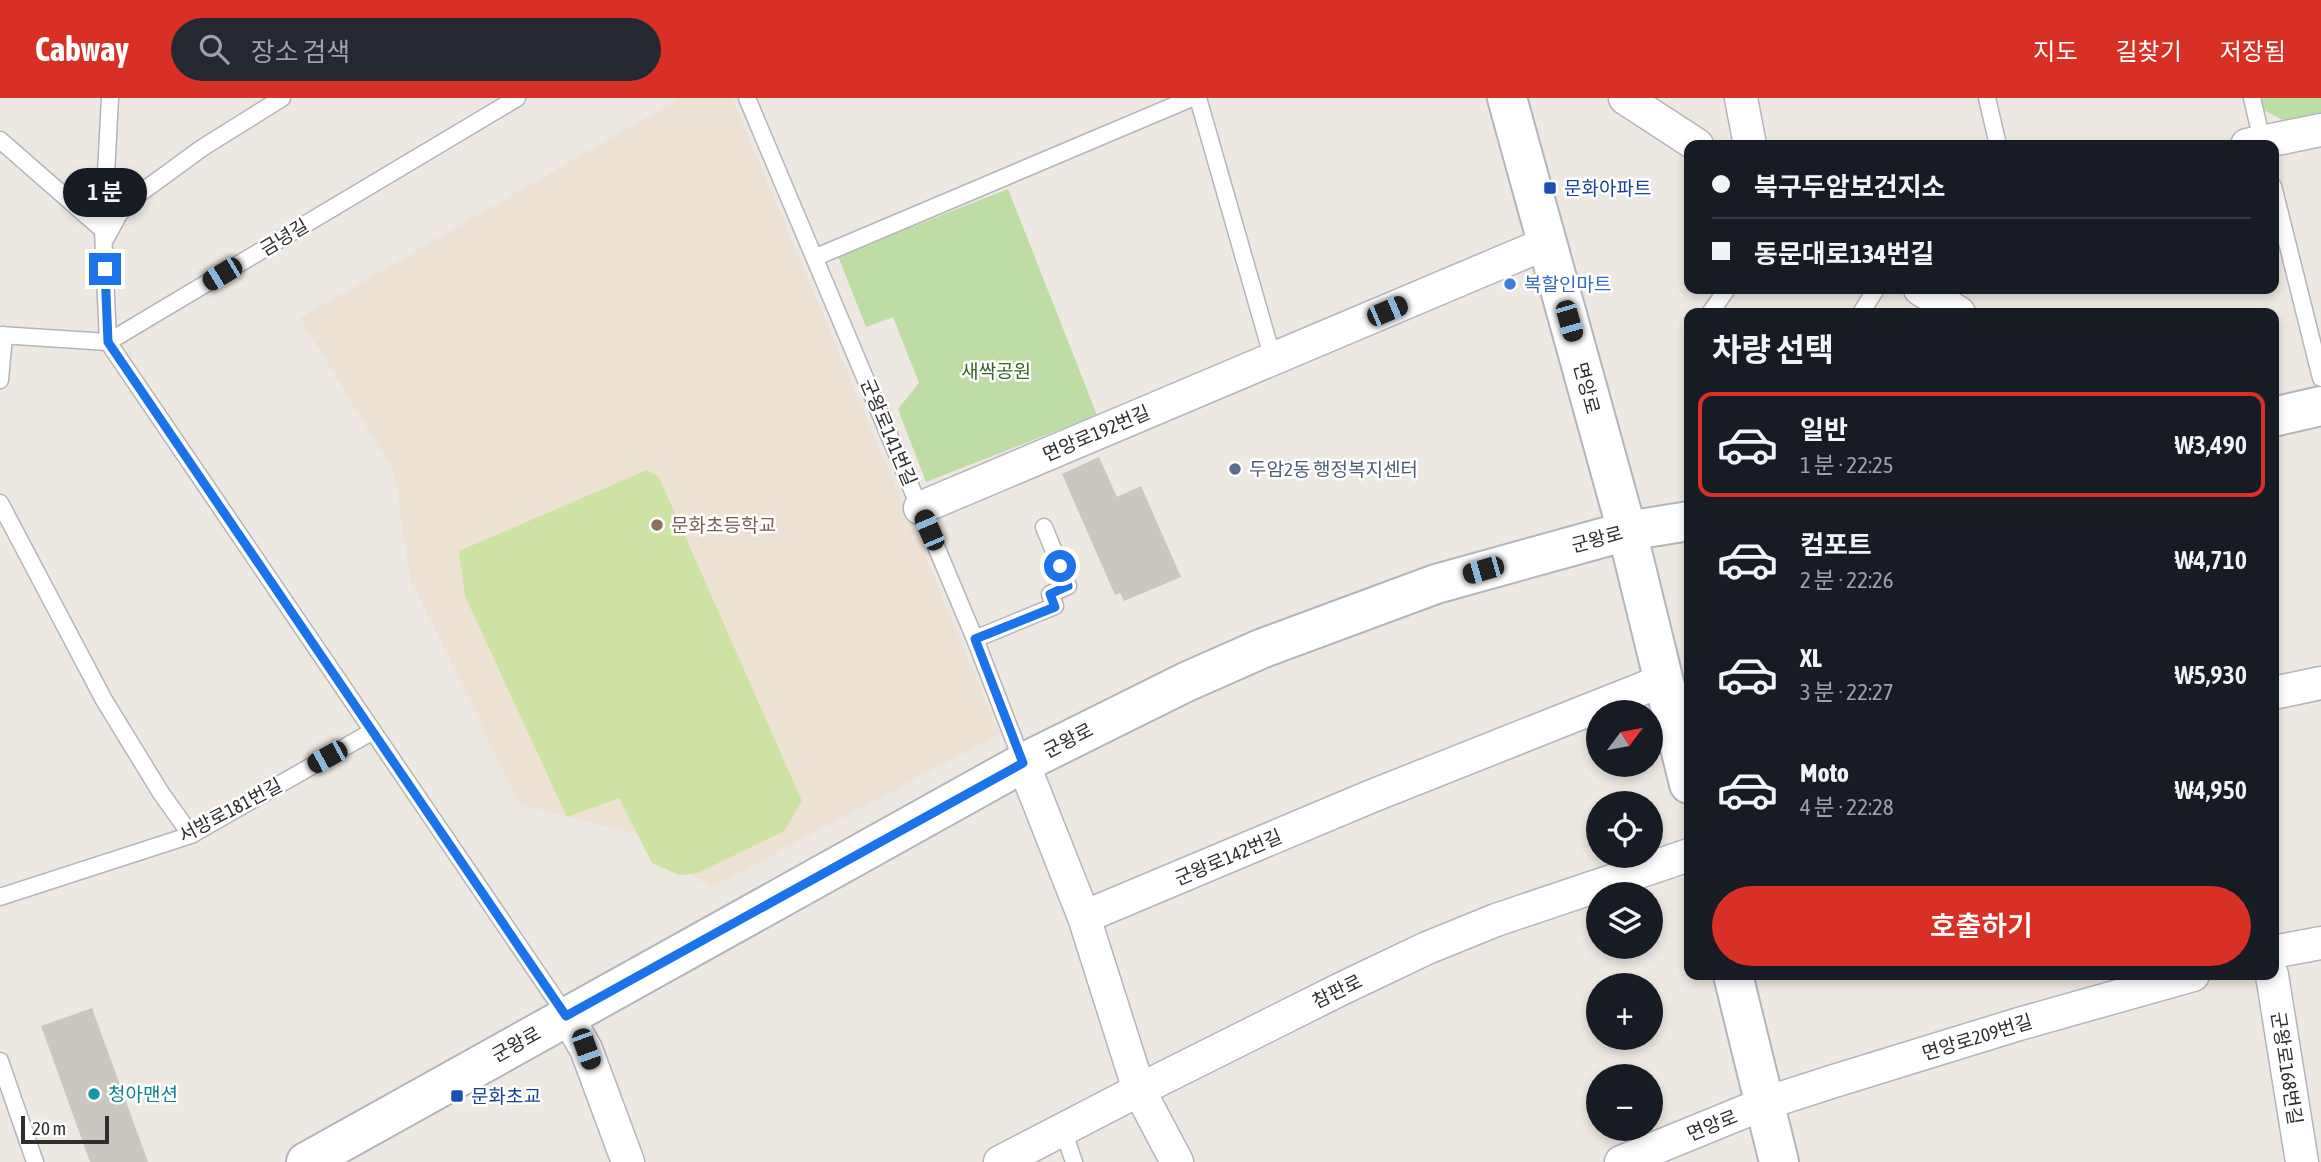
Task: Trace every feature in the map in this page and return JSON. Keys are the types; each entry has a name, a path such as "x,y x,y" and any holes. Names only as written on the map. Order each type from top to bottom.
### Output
{"main road":[{"name":"면앙로","path":"1507,98 1627,531 1684,763"},
{"path":"2279,415 2321,406"},
{"name":"군왕로","path":"306,1162 1023,763 1186,682 1275,643 1436,584 1627,531 1684,522"},
{"name":"면앙로","path":"1734,980 1779,1162"}],"street":[{"path":"1625,98 1689,140"},
{"path":"1741,98 1749,140"},
{"path":"2276,140 2321,130"},
{"name":"면앙로192번길","path":"920,508 1547,243"},
{"path":"1928,294 1951,308"},
{"name":"군왕로142번길","path":"1084,917 1372,796 1664,680"},
{"path":"2279,692 2321,683"},
{"path":"1023,763 1084,917 1139,1090 1177,1162"},
{"name":"참판로","path":"1000,1162 1427,948 1496,920 1684,857"},
{"path":"2279,952 2321,943"},
{"name":"면앙로209번길","path":"1763,1104 2020,1024 2175,980"},
{"name":"군왕로168번길","path":"2273,980 2302,1162"},
{"path":"566,1016 586,1049 628,1162"},
{"name":"면앙로","path":"1622,1162 1763,1104"}],"lane":[{"path":"110,98 103,237 108,342 566,1016"},
{"path":"103,237 135,197 202,148 282,98"},
{"name":"금녕길","path":"108,342 517,98"},
{"name":"군왕로141번길","path":"747,98 975,639 1023,763"},
{"path":"816,257 1192,98"},
{"path":"1198,98 1272,359"},
{"path":"1987,98 1997,140"},
{"path":"2252,98 2257,140"},
{"path":"0,140 103,237"},
{"path":"2279,210 2321,378"},
{"path":"0,380 2,335 108,342"},
{"path":"0,503 104,700 161,793 191,835"},
{"path":"975,639 1055,607 1050,594 1068,586 1044,527"},
{"name":"서방로181번길","path":"0,897 191,835 373,731"},
{"path":"0,1062 35,1162"},
{"path":"1063,1130 1074,1162"}],"shaded area":[{"name":"문화초등학교","path":"680,98 732,98 1000,734 710,888 636,833 521,806 410,579 394,472 300,318"}],"green space":[{"path":"2261,98 2321,98 2321,116 2290,124 2264,110"},
{"name":"새싹공원","path":"1008,189 1097,415 926,482 898,409 919,383 893,317 866,327 838,256"},
{"path":"647,470 659,477 802,801 784,831 698,873 679,875 652,863 619,798 567,817 465,596 459,551"}],"building":[{"path":"1099,457 1117,497 1141,486 1181,577 1124,601 1120,593 1115,595 1062,474"},
{"name":"청아맨션","path":"92,1008 148,1162 90,1162 41,1026"}],"place":[{"name":"문화아파트","path":"1550,188"},
{"name":"복할인마트","path":"1510,284"},
{"name":"두암2동 행정복지센터","path":"1235,469"},
{"name":"문화초등학교","path":"657,525"},
{"name":"청아맨션","path":"94,1094"},
{"name":"문화초교","path":"457,1096"}],"route":[{"path":"105,269 108,342 566,1016 1023,763 975,639 1055,607 1050,594 1068,586 1060,566"}]}
